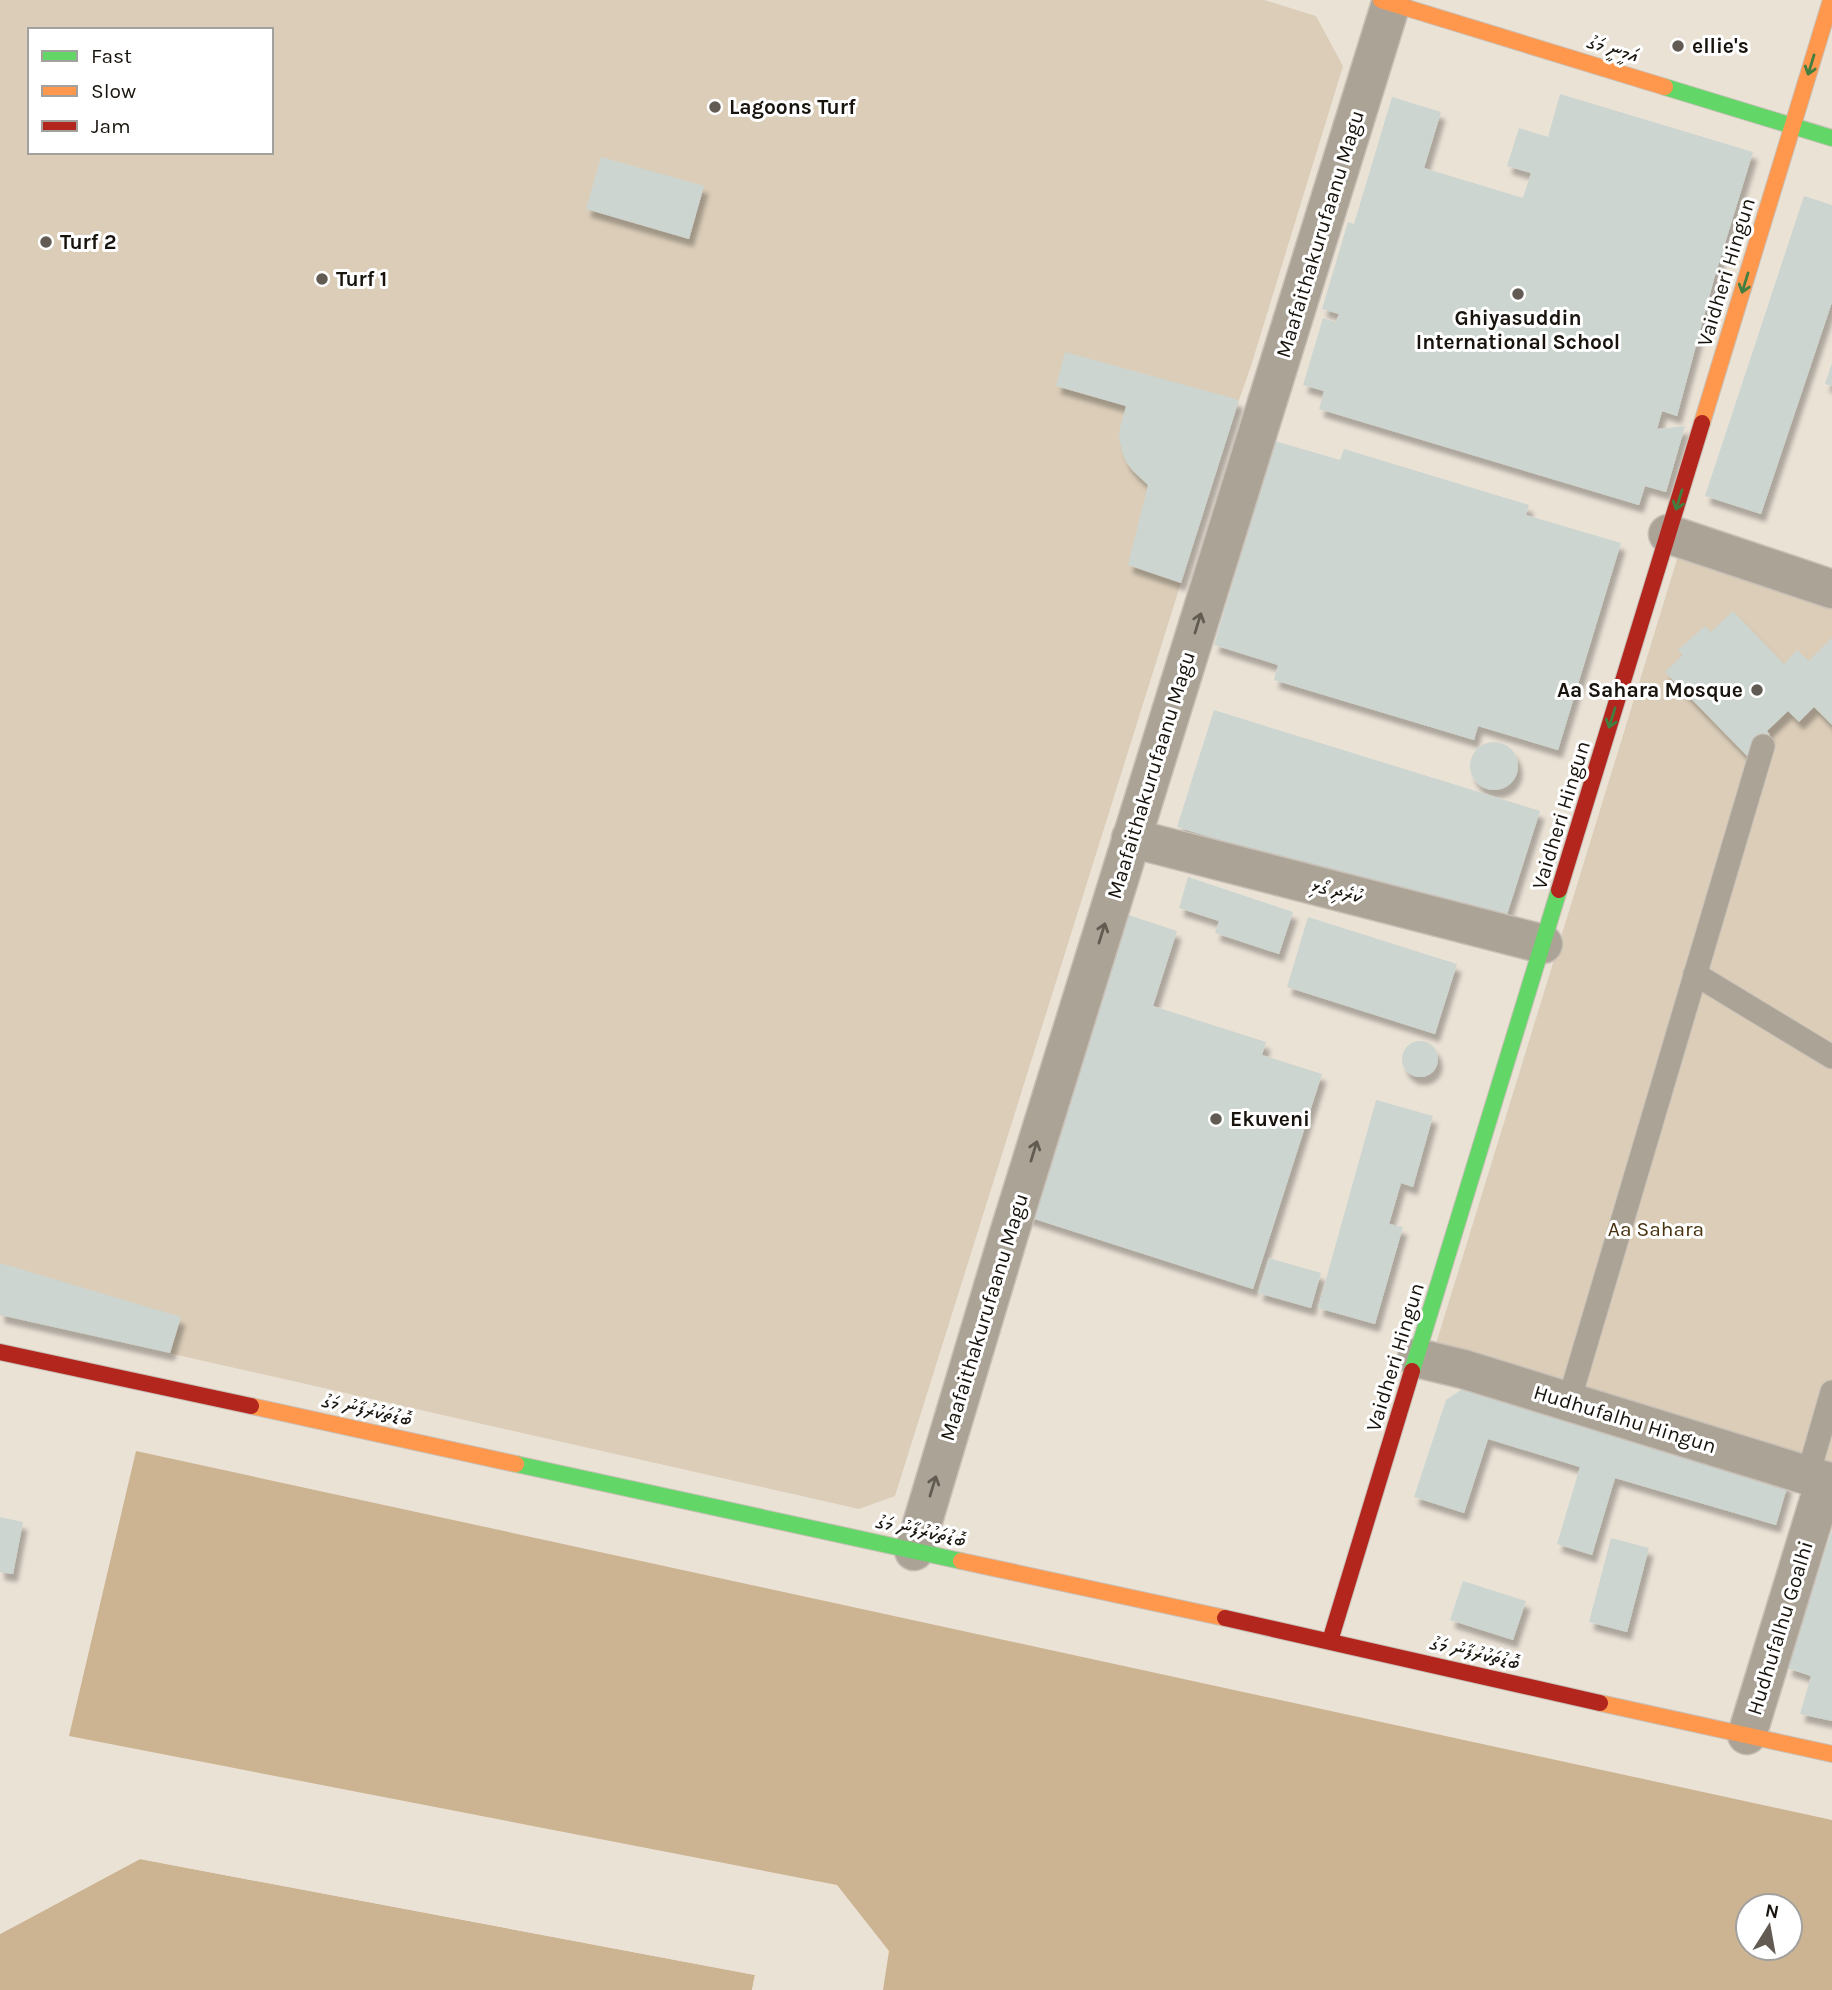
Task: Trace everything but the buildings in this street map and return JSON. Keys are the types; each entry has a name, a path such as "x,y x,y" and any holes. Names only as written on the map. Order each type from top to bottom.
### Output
{"street":[{"name":"Vaidheri Hingun","path":"1330,1641 1831,0"},
{"name":"އަމީނީ މަގު","path":"1388,1 1832,138"},
{"name":"Maafaithakurufaanu Magu","path":"914,1551 1007,1237 1388,1"},
{"path":"1668,534 1832,589"},
{"name":"ކުރެދި ގޯޅި","path":"1131,838 1543,944"},
{"name":"ބޮޑުތަކުރުފާނު މަގު","path":"0,1352 1330,1641 1832,1754"},
{"name":"Hudhufalhu Hingun","path":"1417,1358 1569,1401 1821,1480"},
{"name":"Hudhufalhu Goalhi","path":"1747,1735 1821,1480"}],"lane":[{"path":"1569,1401 1763,746"},
{"path":"1695,974 1832,1057"},
{"path":"1821,1480 1832,1392"}],"green space":[{"path":"0,0 1264,0 1316,16 1343,66 895,1496 859,1509 0,1315"},
{"name":"Aa Sahara","path":"1679,553 1832,606 1832,1465 1435,1347"}],"shaded area":[{"path":"136,1451 1832,1820 1832,1990 883,1990 889,1951 837,1885 69,1736"},
{"path":"140,1859 755,1975 752,1990 0,1990 0,1934"}],"pier":[{"path":"140,1856 756,1972 758,1979 755,1990 752,1990 755,1975 140,1859 0,1934 0,1930"}],"traffic: fast":[{"path":"1665,87 1832,138"},
{"path":"1412,1371 1559,890"},
{"path":"516,1464 961,1561"}],"traffic: slow":[{"path":"1381,0 1665,87"},
{"path":"1702,423 1831,0"},
{"path":"251,1406 516,1464"},
{"path":"961,1561 1225,1618"},
{"path":"1600,1703 1832,1754"}],"traffic: jam":[{"path":"1559,890 1702,423"},
{"path":"0,1352 251,1406"},
{"path":"1330,1641 1412,1371"},
{"path":"1225,1618 1600,1703"}],"place":[{"name":"ellie's","path":"1678,46"},
{"name":"Lagoons Turf","path":"715,107"},
{"name":"Turf 2","path":"46,242"},
{"name":"Turf 1","path":"322,279"},
{"name":"Ghiyasuddin International School","path":"1518,294"},
{"name":"Aa Sahara Mosque","path":"1757,690"},
{"name":"Ekuveni","path":"1216,1119"}]}
